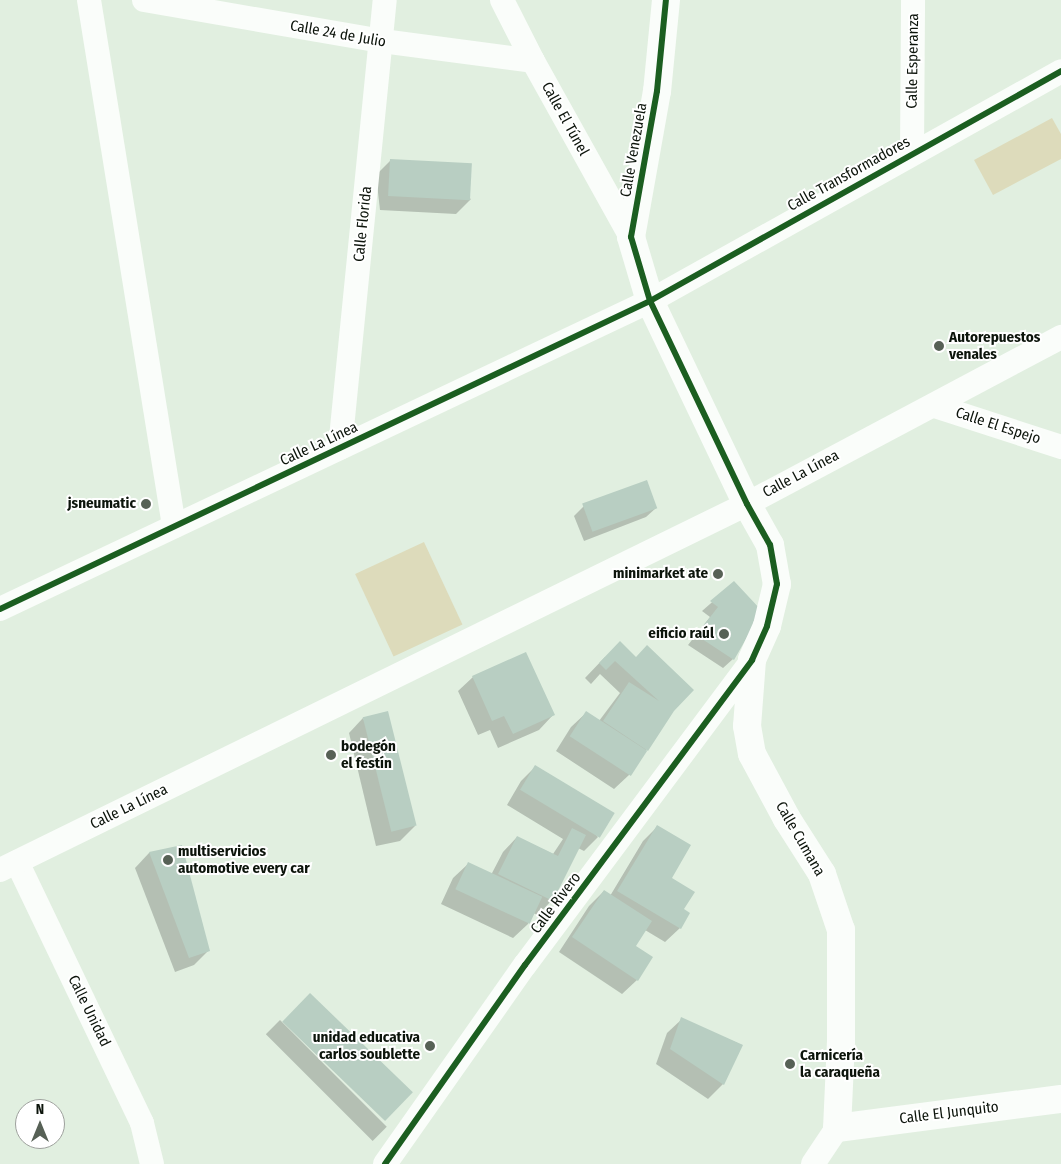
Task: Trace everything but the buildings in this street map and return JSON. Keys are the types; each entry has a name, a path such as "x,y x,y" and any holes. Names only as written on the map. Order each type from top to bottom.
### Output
{"street":[{"path":"89,0 174,526"},
{"name":"Calle 24 de Julio","path":"144,0 382,42 533,61"},
{"name":"Calle Florida","path":"340,448 385,0"},
{"name":"Calle El Túnel","path":"502,0 533,61 631,237"},
{"name":"Calle Venezuela","path":"666,0 657,91 631,237 650,301 747,504"},
{"name":"Calle Esperanza","path":"912,152 913,0"},
{"name":"Calle Transformadores","path":"650,301 912,152 1061,71"},
{"name":"Calle La Línea","path":"0,609 650,301"},
{"name":"Calle La Línea","path":"8,866 747,504 829,458 935,406 1061,337"},
{"name":"Calle El Espejo","path":"935,406 1061,447"},
{"name":"Calle Cumana","path":"747,504 770,545 777,584 767,626 752,660 747,726 752,754 787,819 822,874 841,930 841,1042 837,1128"},
{"name":"Calle Rivero","path":"385,1164 525,965 752,660"},
{"name":"Calle Unidad","path":"8,866 142,1124 152,1164"},
{"name":"Calle El Junquito","path":"837,1128 1061,1099"},
{"path":"813,1164 837,1128"}],"shaded area":[{"path":"1052,118 1061,134 1061,159 993,195 974,160"},
{"path":"424,542 462,624 394,657 355,574"}],"cycle path":[{"path":"385,1164 525,965 752,660 767,626 777,584 770,545 747,504 650,301 631,237 657,91 666,0"},
{"path":"0,609 650,301 1061,71"}],"place":[{"name":"Autorepuestos venales","path":"939,346"},
{"name":"jsneumatic","path":"146,504"},
{"name":"minimarket ate","path":"718,574"},
{"name":"eificio raúl","path":"724,634"},
{"name":"bodegón el festín","path":"331,755"},
{"name":"multiservicios automotive every car","path":"168,860"},
{"name":"unidad educativa carlos soublette","path":"430,1046"},
{"name":"Carnicería la caraqueña","path":"790,1064"}]}
